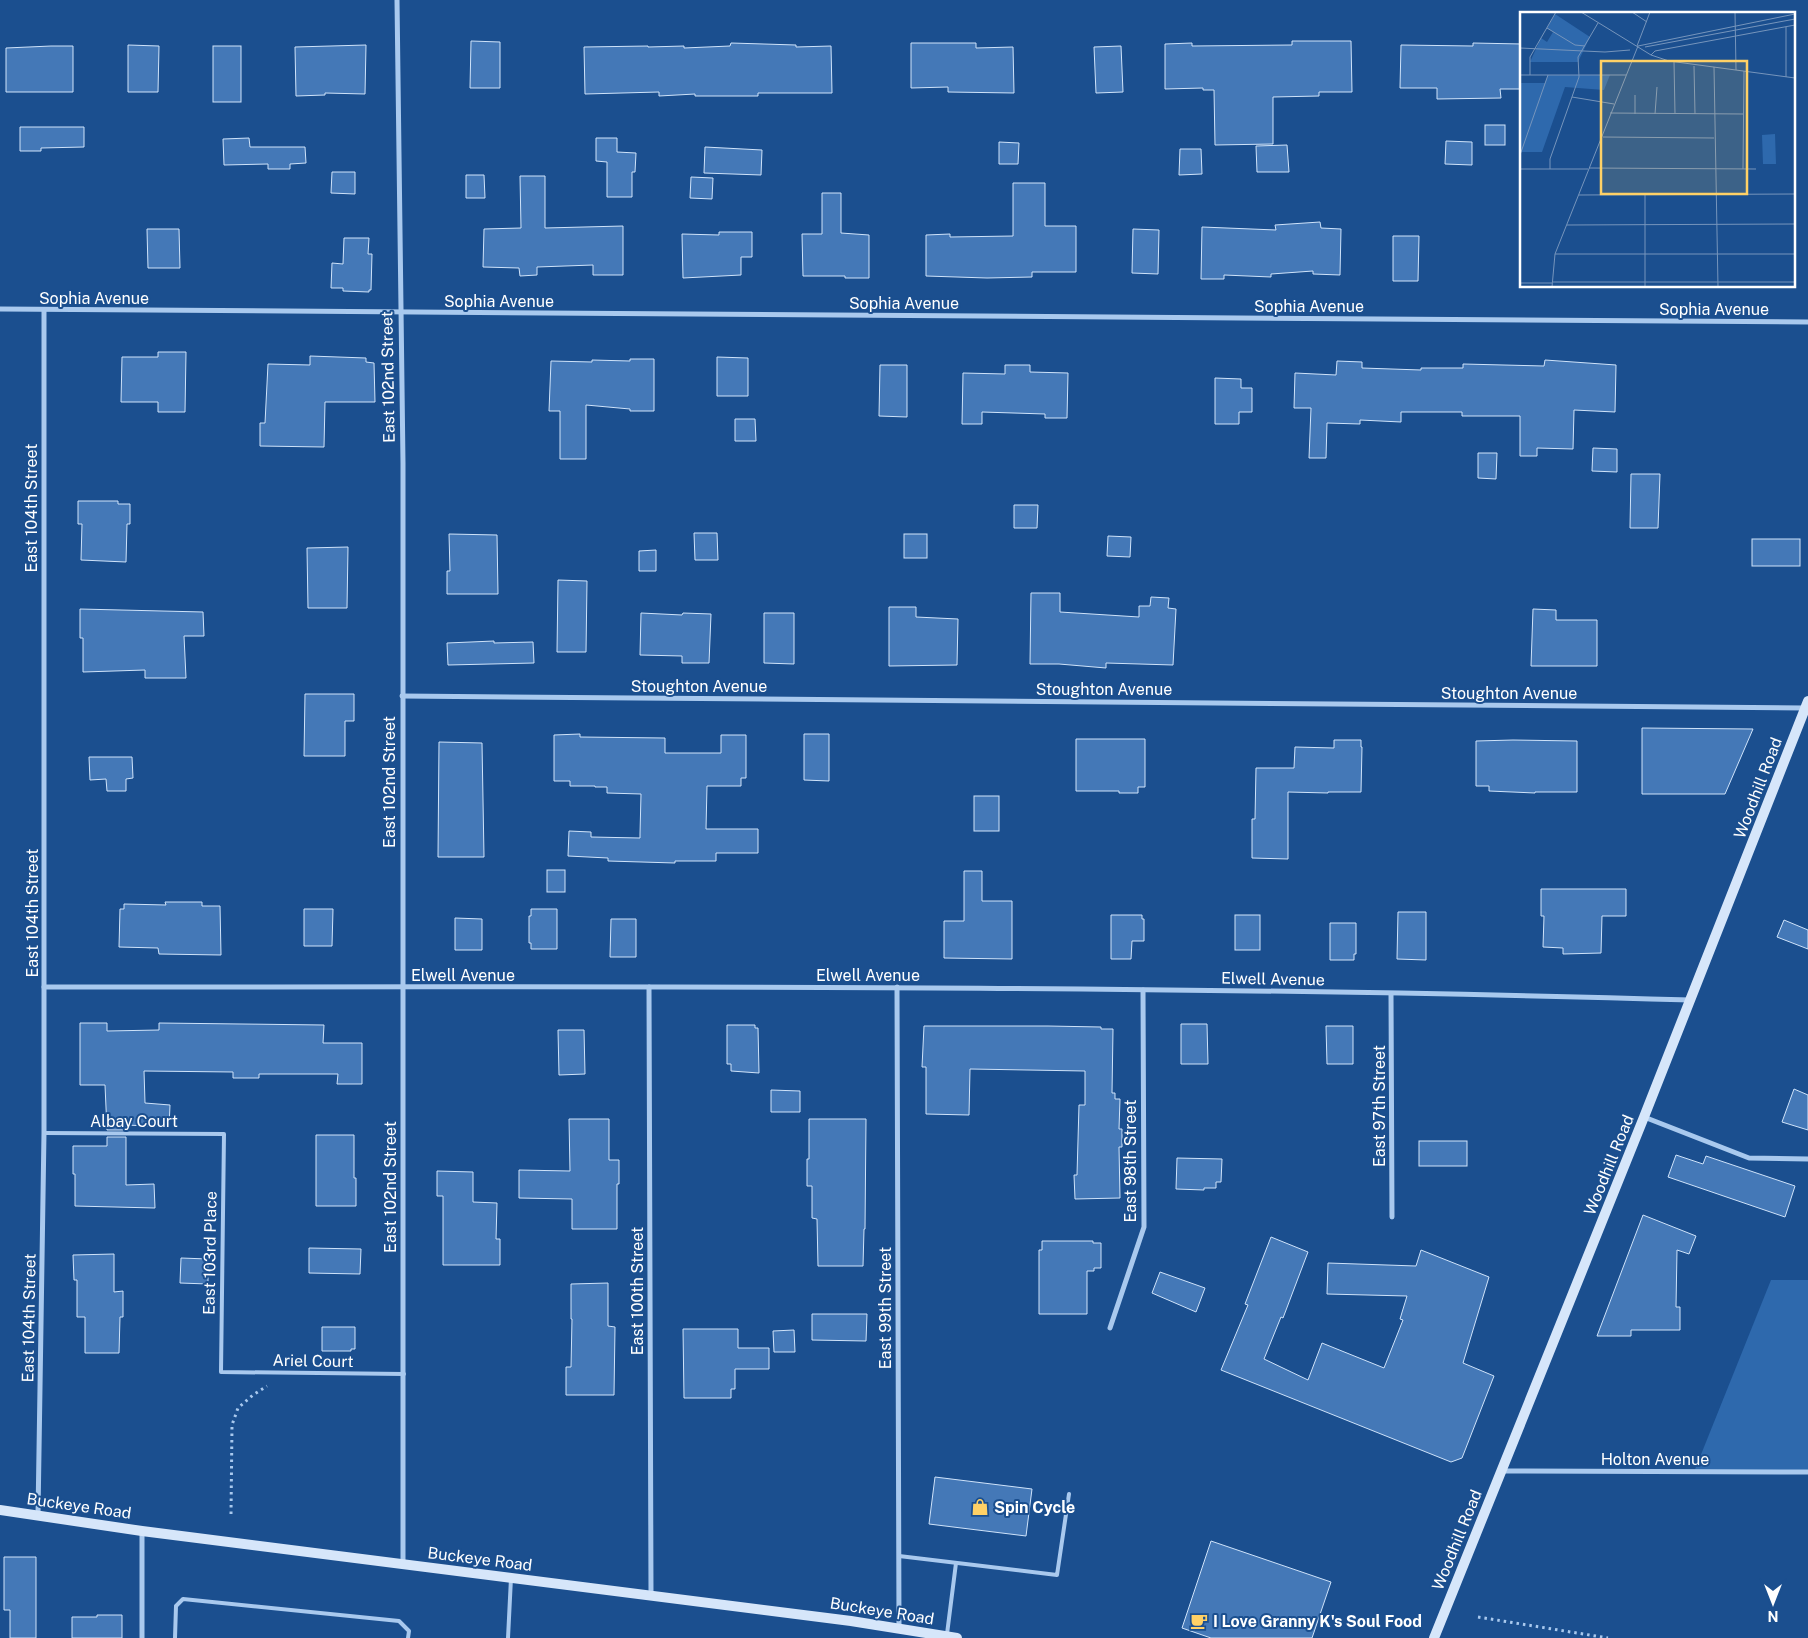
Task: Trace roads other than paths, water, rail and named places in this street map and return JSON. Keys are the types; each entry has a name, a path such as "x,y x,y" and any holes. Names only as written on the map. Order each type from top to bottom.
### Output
{"main road":[{"name":"Woodhill Road","path":"1434,1638 1691,1000 1807,705"},
{"name":"Buckeye Road","path":"0,1510 142,1531 851,1621 952,1637"}],"street":[{"name":"East 102nd Street","path":"397,0 402,463 403,1564"},
{"name":"Sophia Avenue","path":"0,310 1808,322"},
{"name":"East 104th Street","path":"38,1515 44,1133 44,310"},
{"name":"Stoughton Avenue","path":"402,696 1807,705"},
{"name":"Elwell Avenue","path":"44,987 896,987 1691,1000"},
{"name":"East 100th Street","path":"649,987 651,1595"},
{"name":"East 99th Street","path":"896,987 899,1629"},
{"name":"East 98th Street","path":"1110,1328 1144,1227 1143,990"},
{"name":"East 97th Street","path":"1391,994 1392,1217"},
{"path":"1644,1117 1749,1158 1808,1159"},
{"name":"Holton Avenue","path":"1502,1471 1808,1472"},
{"path":"142,1531 142,1638"}],"lane":[{"name":"Albay Court","path":"44,1133 224,1134"},
{"name":"East 103rd Place","path":"222,1372 224,1134"},
{"name":"Ariel Court","path":"222,1372 404,1374"},
{"path":"898,1556 1057,1575 1069,1494"},
{"path":"952,1637 956,1563"},
{"path":"508,1638 510,1578"},
{"path":"175,1638 176,1606 183,1599 399,1621 409,1631 408,1638"}],"place":[{"name":"Spin Cycle","path":"980,1507"},
{"name":"I Love Granny K's Soul Food","path":"1199,1621"}]}
